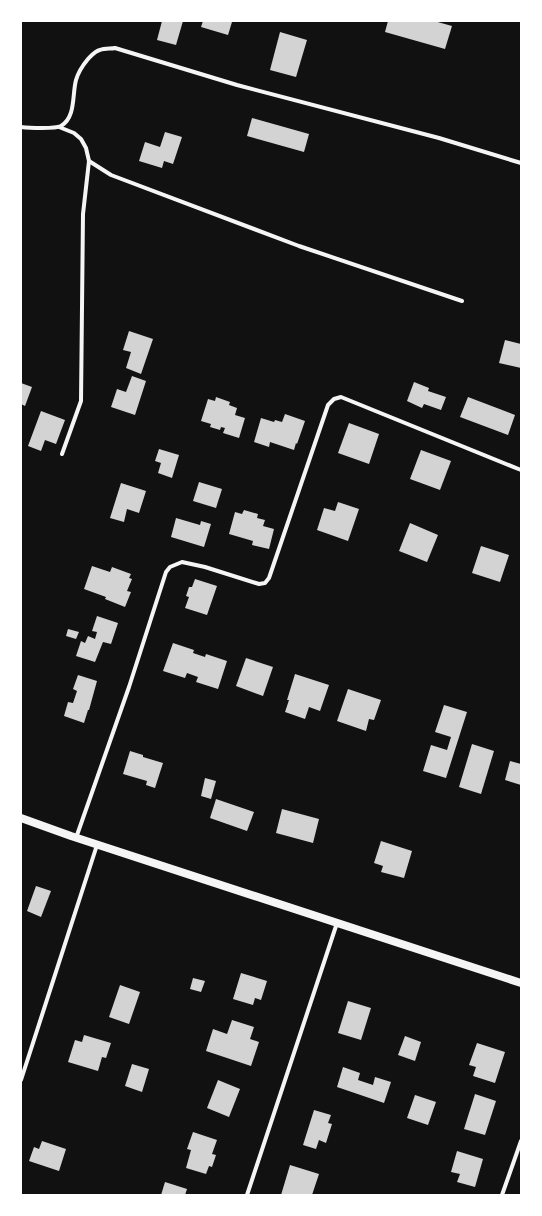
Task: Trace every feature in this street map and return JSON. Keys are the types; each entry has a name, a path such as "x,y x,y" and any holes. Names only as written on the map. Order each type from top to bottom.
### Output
{"main road":[{"path":"21,818 97,845 521,983"}],"street":[{"path":"59,127 66,122 69,115 74,100 78,73 92,55 99,50 115,48 237,85 439,138 521,163"},
{"path":"21,127 59,127 74,133 81,139 86,148 89,161 83,214 81,402 62,454"},
{"path":"89,161 111,174 299,246 462,301"},
{"path":"76,838 129,687 166,572 170,567 182,562 205,567 259,584 264,583 269,578 328,405 334,399 341,397 521,470"},
{"path":"21,1080 97,845"},
{"path":"247,1195 337,923"},
{"path":"502,1195 521,1141"}],"building":[{"path":"162,21 183,21 176,45 157,40"},
{"path":"203,21 232,22 228,35 201,27"},
{"path":"388,21 434,21 452,26 445,49 385,32"},
{"path":"280,32 307,40 296,77 270,70"},
{"path":"252,118 309,134 304,152 247,136"},
{"path":"165,132 182,137 173,164 164,161 162,168 139,161 145,142 160,147"},
{"path":"129,331 153,339 141,374 126,368 131,352 123,350"},
{"path":"505,340 521,344 521,368 499,363"},
{"path":"132,376 146,381 135,415 111,407 117,389 126,392"},
{"path":"414,382 429,388 428,391 446,397 441,410 424,404 422,408 407,401"},
{"path":"21,383 32,387 25,406 21,404"},
{"path":"216,397 230,402 229,405 237,408 235,415 245,418 239,438 223,433 225,428 221,427 220,430 210,427 211,424 201,421 208,399 215,401"},
{"path":"468,397 515,415 508,435 460,417"},
{"path":"41,411 65,420 56,444 45,440 41,451 28,446"},
{"path":"285,414 305,421 294,450 270,442 269,447 254,442 261,418 274,422 275,420 282,422"},
{"path":"349,423 379,434 369,464 338,453"},
{"path":"159,449 179,455 172,478 158,473 161,463 155,461"},
{"path":"421,450 451,461 440,490 410,479"},
{"path":"199,482 222,489 216,508 193,501"},
{"path":"121,483 146,491 139,513 127,509 124,522 110,518"},
{"path":"338,502 359,509 348,541 317,530 324,508 335,511"},
{"path":"244,510 258,514 257,518 265,520 263,526 274,529 269,549 252,545 253,541 229,534 235,512 242,514"},
{"path":"176,518 200,525 201,521 211,524 204,547 171,537"},
{"path":"410,523 438,535 427,562 399,551"},
{"path":"481,546 509,555 500,582 472,573"},
{"path":"92,566 110,572 112,567 131,574 129,578 132,579 127,591 131,592 125,607 105,599 106,597 84,589"},
{"path":"195,579 217,586 207,615 185,608 189,597 186,596 189,587 192,587"},
{"path":"97,616 118,623 111,644 103,642 95,662 76,656 81,641 85,643 88,636 95,639 97,632 92,631"},
{"path":"68,629 79,632 76,639 66,636"},
{"path":"173,643 194,650 193,653 205,657 206,654 227,661 218,689 196,682 198,677 187,673 185,678 163,671"},
{"path":"246,658 273,667 263,696 236,686"},
{"path":"295,674 329,685 320,711 309,707 305,719 285,712"},
{"path":"78,675 97,681 84,723 64,716 68,702 73,703 77,691 73,689"},
{"path":"348,689 381,700 374,720 369,719 366,731 337,721"},
{"path":"444,705 467,712 446,778 423,771 431,745 447,750 451,737 435,732"},
{"path":"472,744 494,751 481,794 459,787"},
{"path":"130,751 163,763 155,788 146,785 147,781 123,774"},
{"path":"510,761 521,764 521,785 505,780"},
{"path":"205,778 216,781 211,799 201,796"},
{"path":"216,799 254,812 247,831 210,818"},
{"path":"282,809 319,819 313,843 276,833"},
{"path":"381,841 412,851 404,878 381,872 383,866 374,863"},
{"path":"36,886 51,891 41,917 27,911"},
{"path":"241,973 267,981 261,1000 255,998 253,1005 233,999"},
{"path":"193,978 205,981 201,992 190,989"},
{"path":"120,985 140,992 129,1024 109,1017"},
{"path":"348,1001 371,1008 361,1040 338,1033"},
{"path":"232,1020 254,1027 250,1039 259,1042 251,1066 206,1051 213,1029 227,1034"},
{"path":"84,1035 111,1043 106,1058 102,1057 98,1071 68,1062 75,1040 82,1042"},
{"path":"405,1036 421,1042 415,1061 398,1055"},
{"path":"477,1043 505,1052 495,1083 473,1076 476,1067 469,1065"},
{"path":"132,1064 149,1069 142,1092 125,1086"},
{"path":"343,1067 360,1073 358,1080 373,1085 375,1077 391,1082 384,1103 337,1087"},
{"path":"218,1080 240,1089 229,1117 207,1108"},
{"path":"475,1094 496,1101 485,1135 464,1129"},
{"path":"415,1095 436,1102 428,1125 407,1118"},
{"path":"314,1110 331,1115 328,1123 332,1124 326,1143 319,1140 316,1149 303,1145"},
{"path":"193,1132 217,1140 212,1154 216,1155 212,1167 209,1166 206,1174 186,1168 191,1150 187,1149"},
{"path":"42,1141 66,1149 59,1171 29,1161 34,1147 39,1149"},
{"path":"457,1151 483,1159 475,1187 457,1182 460,1174 451,1172"},
{"path":"290,1165 319,1174 312,1195 281,1195"},
{"path":"165,1182 187,1189 185,1195 161,1195"}]}
